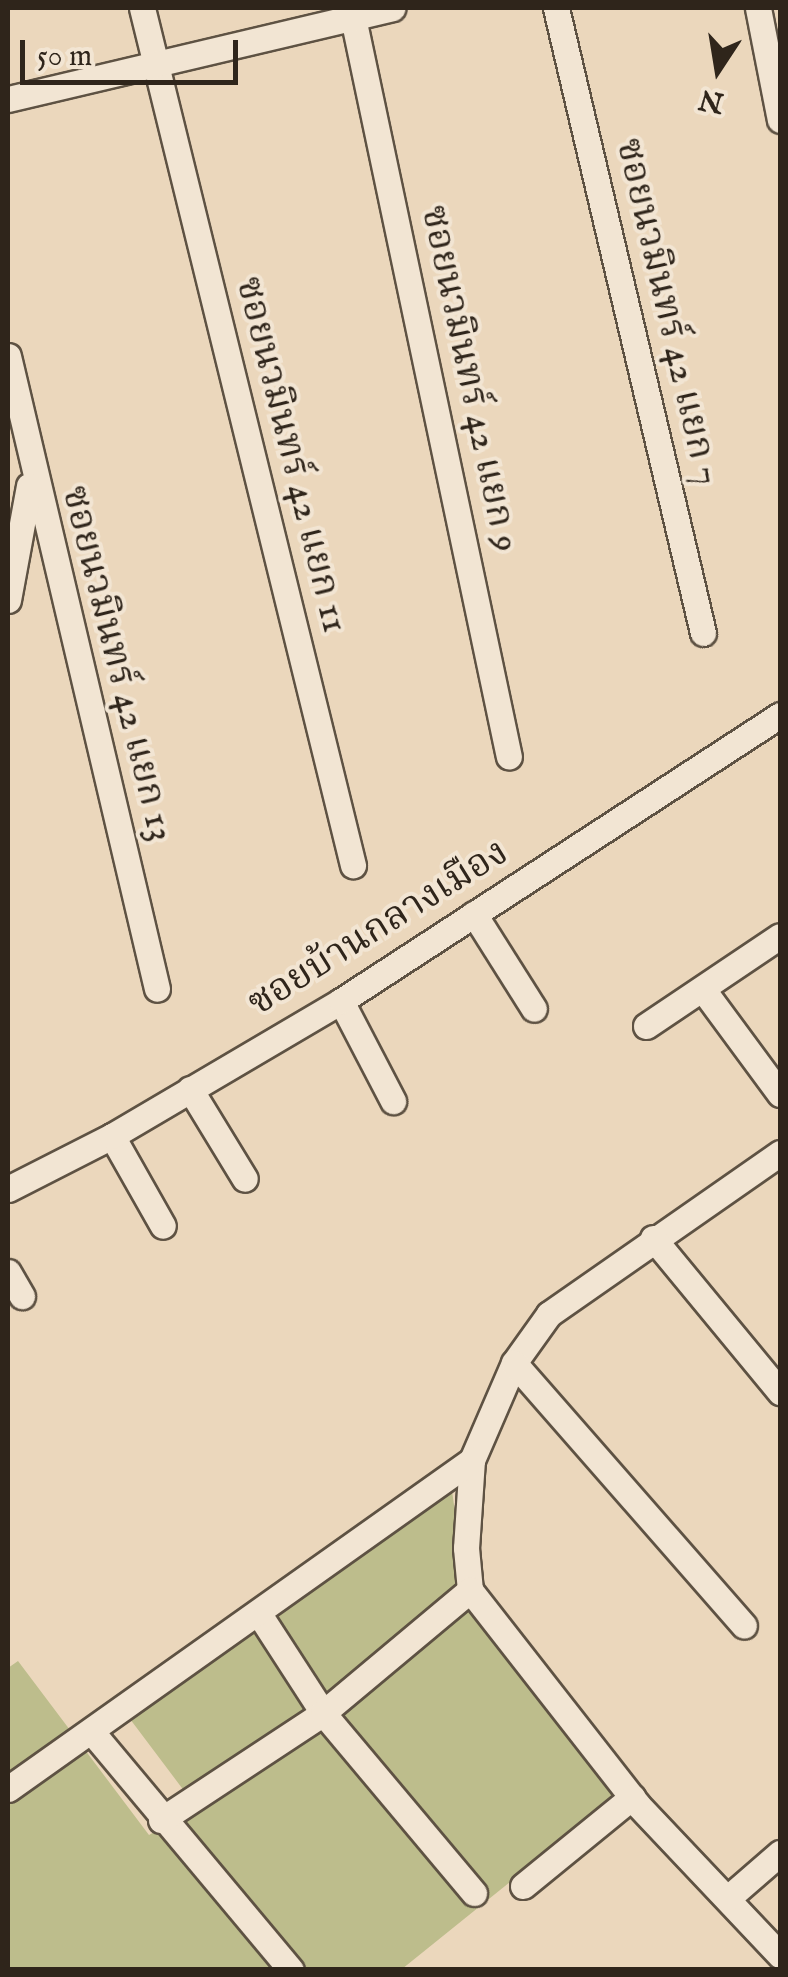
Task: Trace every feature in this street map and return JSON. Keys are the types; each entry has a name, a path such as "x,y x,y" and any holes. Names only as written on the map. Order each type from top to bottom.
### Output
{"street":[{"name":"ซอยนวมินทร์ 42 แยก 11","path":"142,8 353,864"},
{"path":"8,98 352,12 392,8"},
{"name":"ซอยนวมินทร์ 42 แยก 7","path":"556,8 704,633"},
{"path":"758,8 780,120"},
{"name":"ซอยนวมินทร์ 42 แยก 9","path":"352,12 509,757"},
{"name":"ซอยนวมินทร์ 42 แยก 13","path":"8,356 31,476 157,988"},
{"path":"8,600 31,476"},
{"name":"ซอยบ้านกลางเมือง","path":"8,1189 112,1136 342,1001 780,715"},
{"path":"474,914 534,1009"},
{"path":"646,1026 704,991 780,936"},
{"path":"704,991 780,1094"},
{"path":"342,1001 393,1101"},
{"path":"190,1090 244,1179"},
{"path":"112,1136 162,1226"},
{"path":"780,1154 549,1314 514,1363 472,1460 470,1590 632,1797 780,1954"},
{"path":"654,1238 780,1392"},
{"path":"8,1272 22,1296"},
{"path":"514,1363 744,1626"},
{"path":"8,1789 472,1460"},
{"path":"161,1820 323,1712 470,1590"},
{"path":"259,1614 323,1712 474,1893"},
{"path":"92,1732 161,1820 291,1970"},
{"path":"522,1886 632,1797"},
{"path":"728,1898 780,1852"}],"green space":[{"path":"452,1491 469,1609 614,1798 402,1969 8,1970 8,1668 18,1661 149,1835 197,1808 127,1715"}]}
